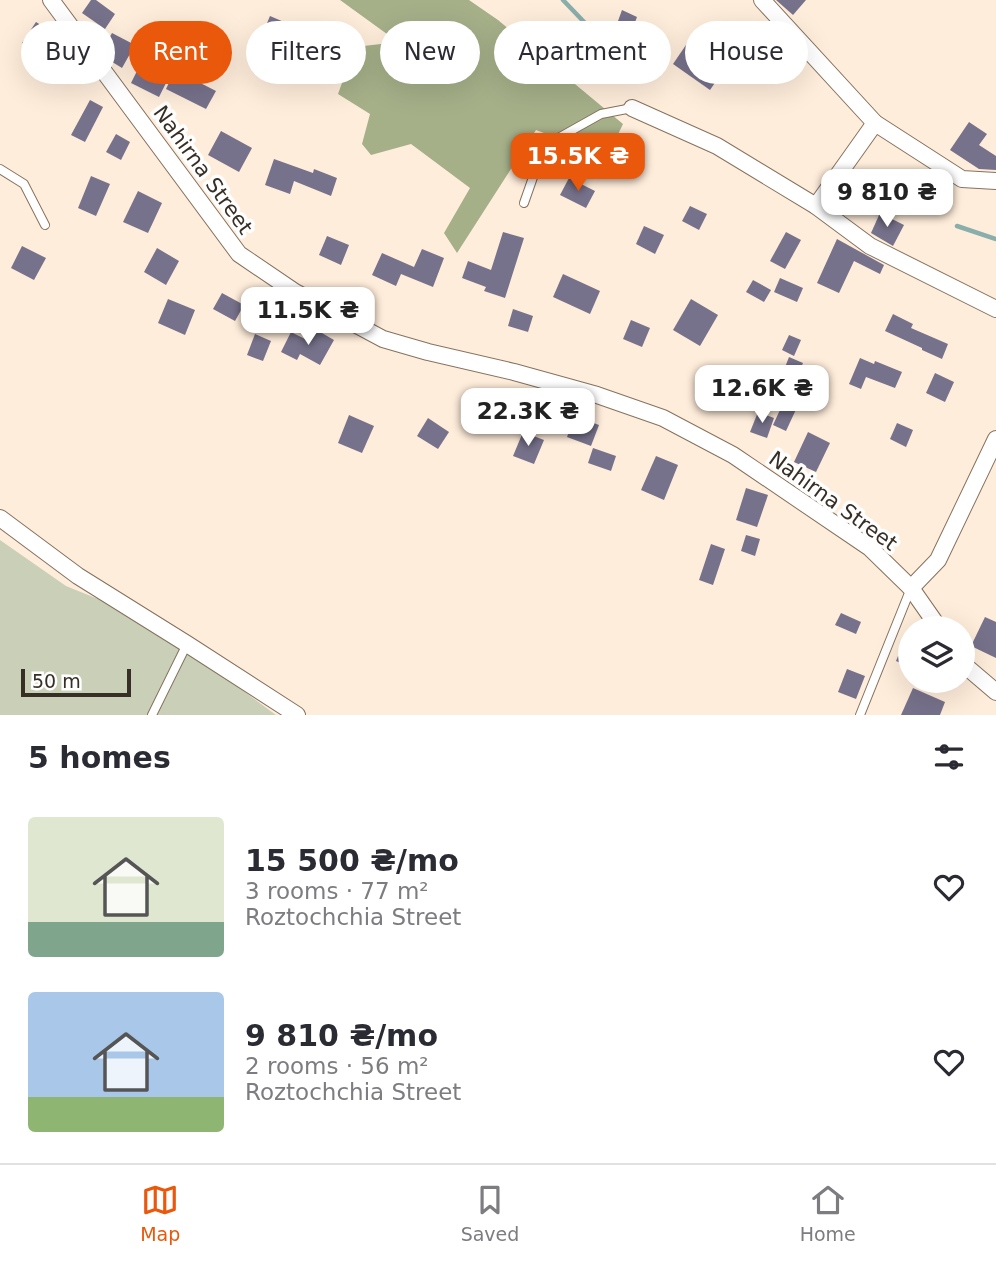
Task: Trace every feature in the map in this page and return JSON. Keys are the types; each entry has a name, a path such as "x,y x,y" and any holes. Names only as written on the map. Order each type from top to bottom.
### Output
{"street":[{"name":"Nahirna Street","path":"51,0 239,254 295,292 383,339 597,395 663,418 733,455 870,548 912,588 931,616"},
{"path":"762,0 875,123 962,179 996,181"},
{"path":"632,108 717,146 816,206 870,246 996,309"},
{"path":"816,206 875,123"},
{"path":"912,588 938,561 996,439"},
{"path":"0,518 78,576 297,715"},
{"path":"975,674 996,692"}],"lane":[{"path":"524,203 544,146 601,114 632,108"},
{"path":"0,169 24,184 45,225"},
{"path":"860,715 912,588"},
{"path":"152,715 187,644"}],"green space":[{"path":"340,0 469,0 499,21 494,21 494,84 575,84 623,124 607,157 536,130 457,253 444,233 470,188 411,144 371,155 362,144 370,114 338,94 342,84 366,84 366,46 380,44 380,84 480,84 480,21 380,21 380,29"},
{"path":"0,540 66,586 145,618 276,715 0,715"}],"building":[{"path":"91,0 96,0 115,14 110,21 94,21 82,13"},
{"path":"776,0 806,0 793,15"},
{"path":"622,10 637,17 635,21 618,21"},
{"path":"270,16 282,21 268,21"},
{"path":"115,35 129,42 129,56 122,68 115,64"},
{"path":"685,46 685,72 673,64"},
{"path":"133,84 166,84 159,97"},
{"path":"168,84 202,84 216,91 206,109 166,89"},
{"path":"701,84 714,84 710,90"},
{"path":"90,100 103,107 85,142 71,135"},
{"path":"969,122 987,134 979,145 996,156 996,170 979,169 950,150"},
{"path":"221,131 252,148 239,172 208,155"},
{"path":"116,134 130,142 121,160 106,152"},
{"path":"274,159 313,173 314,169 337,178 331,196 294,181 290,194 265,185"},
{"path":"91,176 110,184 96,216 78,208"},
{"path":"569,178 595,191 586,208 560,195"},
{"path":"138,191 162,203 148,233 123,222"},
{"path":"690,206 707,214 699,230 682,221"},
{"path":"880,213 904,225 893,246 871,233"},
{"path":"644,226 664,235 655,254 636,244"},
{"path":"503,232 524,238 505,298 484,291 486,287 462,278 468,261 491,270"},
{"path":"786,232 801,240 785,269 770,261"},
{"path":"327,236 349,245 341,265 319,255"},
{"path":"837,239 884,265 880,274 854,261 839,293 817,283"},
{"path":"22,246 46,258 34,280 11,268"},
{"path":"157,248 179,261 166,285 144,272"},
{"path":"422,249 444,258 433,287 401,274 396,286 372,275 382,253 414,267"},
{"path":"563,274 600,291 590,314 553,297"},
{"path":"780,278 803,288 797,302 774,292"},
{"path":"753,280 771,290 764,302 746,292"},
{"path":"222,293 244,305 235,321 213,309"},
{"path":"168,299 195,310 185,335 158,323"},
{"path":"691,299 718,315 700,346 673,330"},
{"path":"513,309 533,316 528,332 508,326"},
{"path":"893,314 913,324 911,328 948,344 942,359 885,331"},
{"path":"631,320 650,328 642,347 623,339"},
{"path":"315,329 334,340 320,365 300,354 297,360 281,352 291,332 309,341"},
{"path":"255,334 271,341 263,361 247,355"},
{"path":"789,335 801,340 794,356 782,350"},
{"path":"789,357 803,363 796,380 782,375"},
{"path":"860,358 902,372 895,388 866,377 861,389 849,384"},
{"path":"733,371 755,380 744,406 722,396"},
{"path":"935,373 954,382 945,402 926,393"},
{"path":"476,390 496,397 490,413 471,406"},
{"path":"786,397 799,403 786,431 773,425"},
{"path":"758,412 774,418 767,438 750,432"},
{"path":"349,415 374,426 362,453 338,443"},
{"path":"575,416 599,425 591,446 567,437"},
{"path":"428,418 449,432 438,449 417,436"},
{"path":"897,423 913,430 906,447 890,439"},
{"path":"523,432 544,440 534,464 513,456"},
{"path":"808,432 830,443 816,472 794,462"},
{"path":"593,448 616,456 611,471 588,463"},
{"path":"656,456 678,465 664,500 641,490"},
{"path":"746,488 768,495 757,527 736,520"},
{"path":"746,535 760,539 755,556 741,551"},
{"path":"711,544 725,549 713,585 699,580"},
{"path":"841,613 861,622 856,634 835,625"},
{"path":"985,617 996,622 996,658 975,648 975,638"},
{"path":"847,669 865,676 856,699 838,692"},
{"path":"911,693 924,693 945,702 940,715 901,715"}],"waterway":[{"path":"563,0 583,21"},
{"path":"957,226 996,239"}]}
